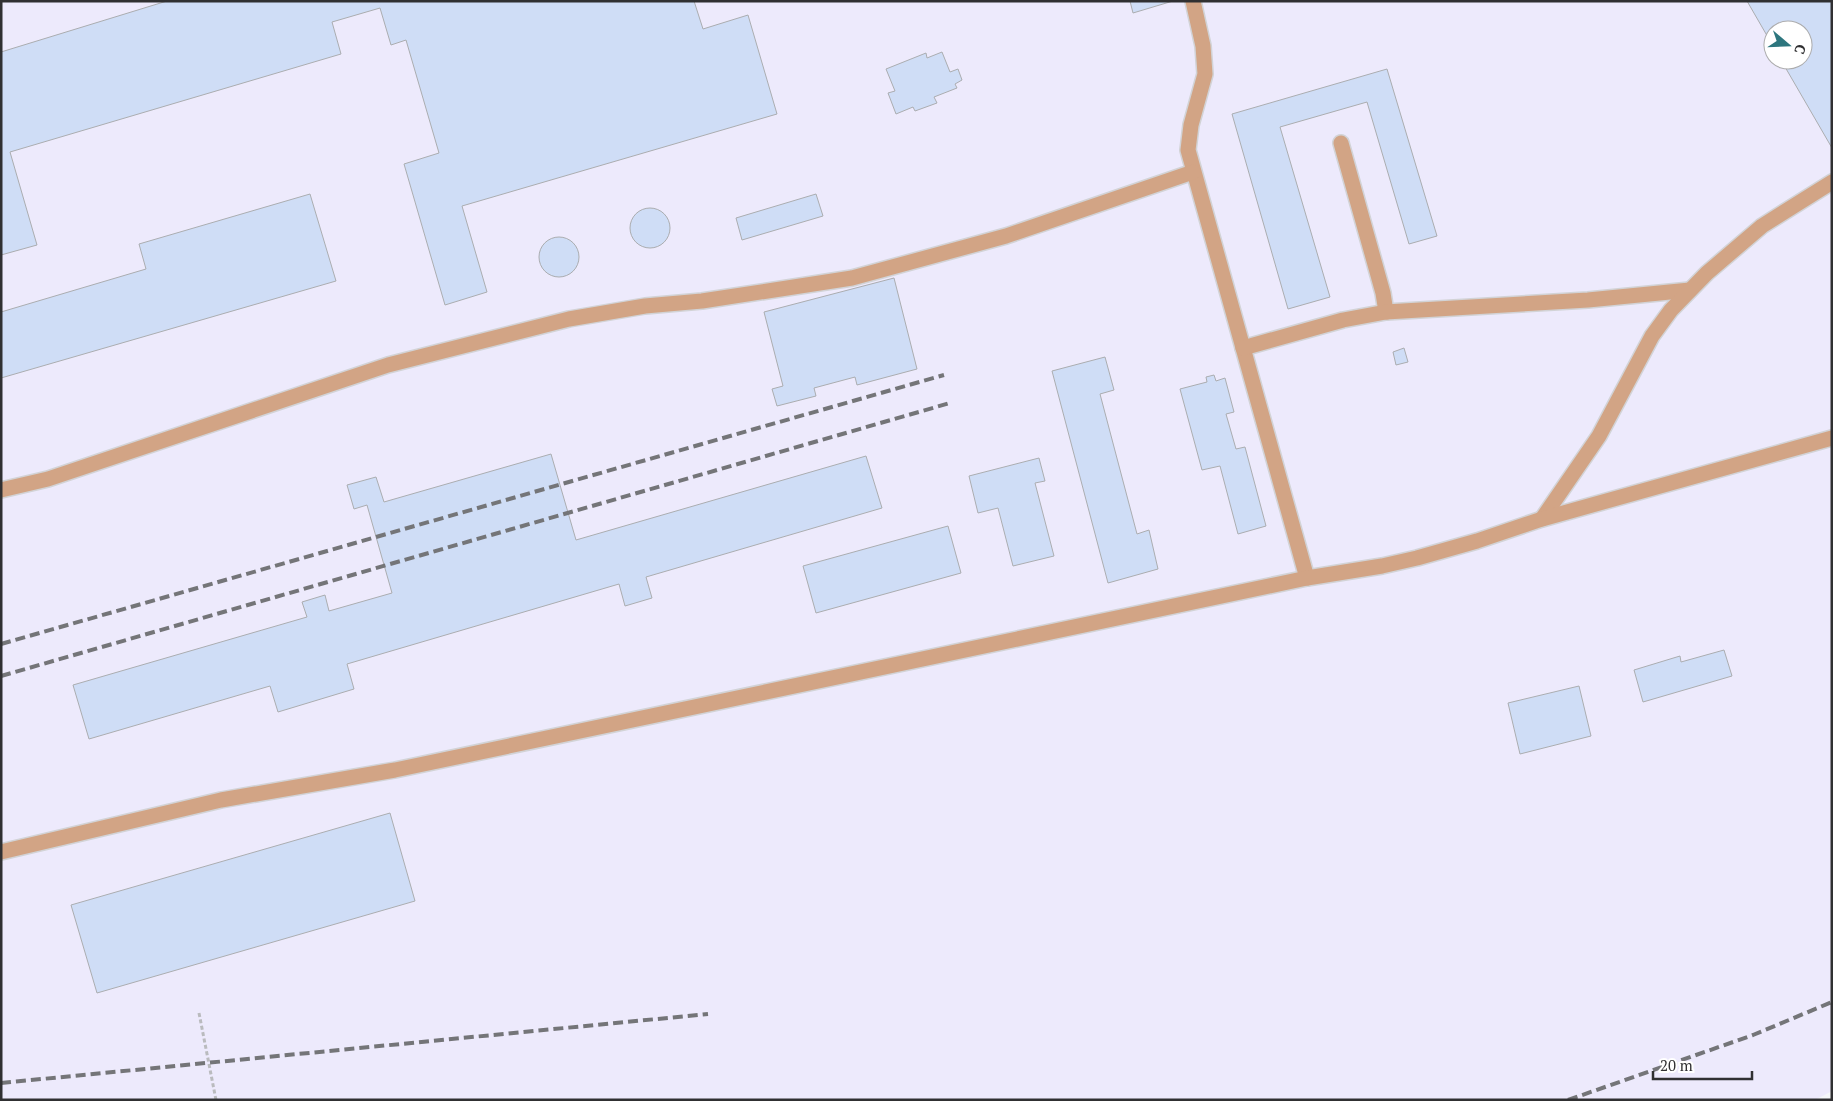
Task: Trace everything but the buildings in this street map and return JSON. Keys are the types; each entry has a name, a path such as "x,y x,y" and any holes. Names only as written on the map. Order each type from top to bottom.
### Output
{"lane":[{"path":"1193,1 1203,46 1205,74 1191,125 1188,150 1307,578"},
{"path":"1341,143 1383,292 1386,312"},
{"path":"1,490 48,479 388,364 569,319 645,306 776,290 861,276 1006,236 1193,172"},
{"path":"1542,519 1598,436 1652,336 1671,310 1690,290 1762,226 1832,182"},
{"path":"1243,348 1343,320 1386,312 1597,299 1690,290"},
{"path":"1,852 221,800 395,770 1307,578 1382,566 1417,558 1542,519 1832,438"}],"path":[{"path":"199,1013 216,1100"}],"shaded area":[{"path":"1,1 1832,1 1832,1091 1815,1100 1,1100"}],"railway":[{"path":"1,644 944,375"},
{"path":"1,676 950,403"},
{"path":"1568,1100 1753,1035 1832,1002"},
{"path":"1,1083 708,1014"}]}
